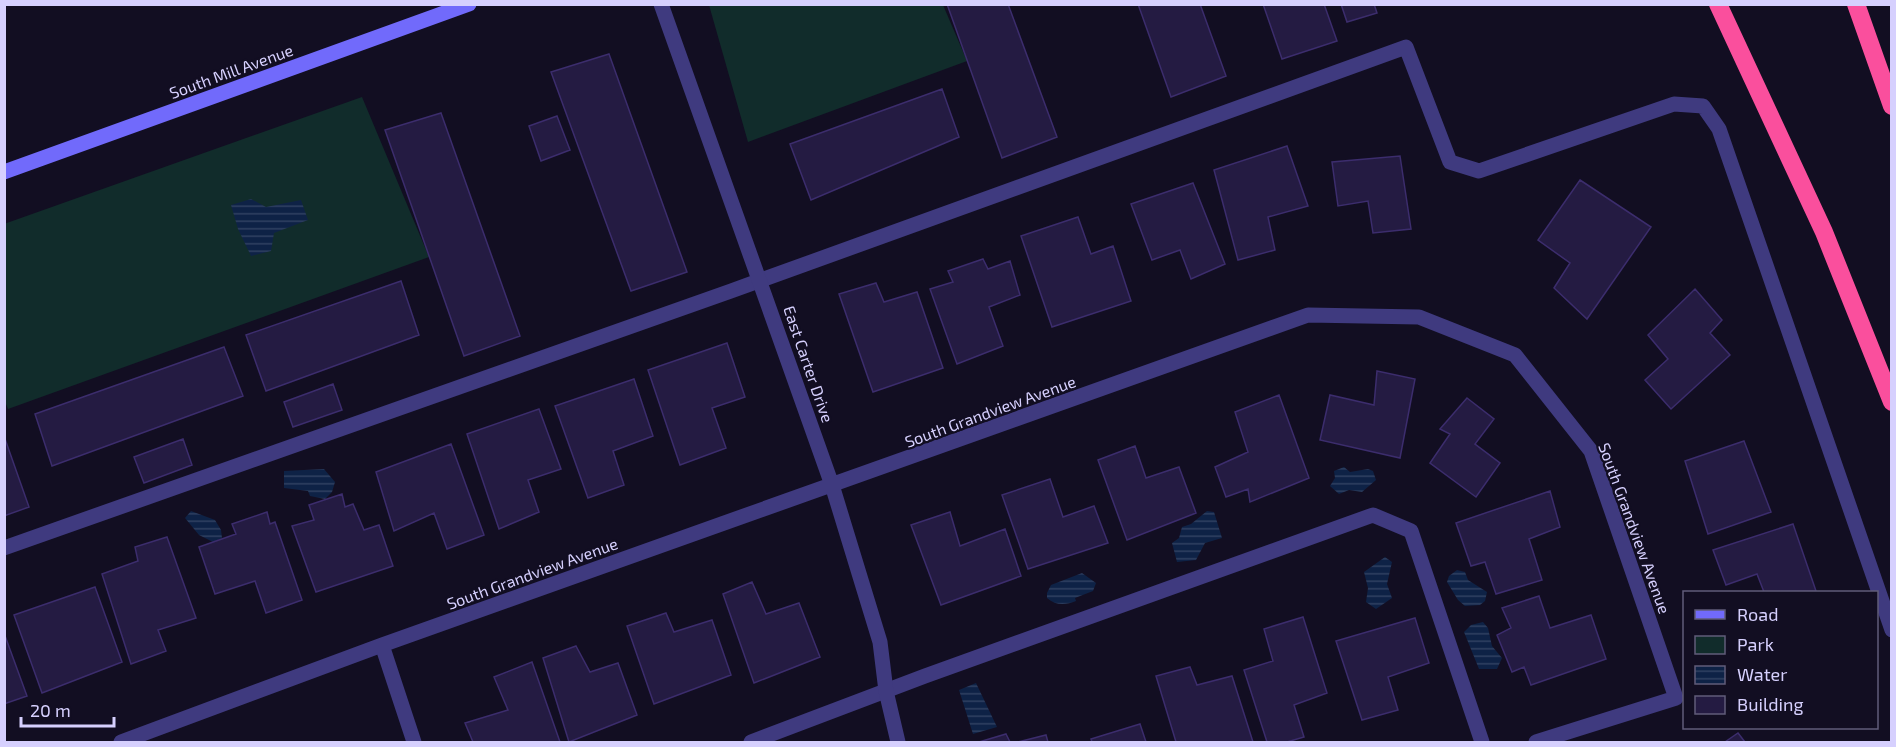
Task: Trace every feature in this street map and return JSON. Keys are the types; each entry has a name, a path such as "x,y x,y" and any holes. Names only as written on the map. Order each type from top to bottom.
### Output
{"highway":[{"path":"1718,4 1824,232 1892,402"},
{"path":"1856,4 1892,106"}],"main road":[{"name":"South Mill Avenue","path":"4,172 469,4"}],"street":[{"name":"East Carter Drive","path":"661,4 832,485 880,642 886,691 898,742"},
{"path":"4,548 760,280 1406,47 1450,162 1479,171 1674,104 1703,106 1719,129 1892,630"},
{"name":"South Grandview Avenue","path":"121,742 382,645 1308,315 1419,317 1515,355 1591,451 1676,698 1536,742"},
{"path":"751,742 1373,515 1411,531 1482,742"},
{"path":"382,645 414,742"}],"green space":[{"path":"709,5 943,5 967,61 748,142"},
{"path":"362,97 429,257 8,409 4,399 4,224"}],"water":[{"path":"251,199 266,207 301,200 308,220 274,233 271,251 251,256 238,229 231,205"},
{"path":"1344,467 1350,472 1368,469 1373,471 1376,480 1362,492 1349,490 1339,494 1330,486 1335,478 1334,471"},
{"path":"324,469 335,482 332,492 325,499 310,496 308,491 284,488 284,471"},
{"path":"191,511 215,520 221,530 222,538 213,542 199,535 185,518"},
{"path":"1207,511 1214,512 1222,538 1205,543 1196,560 1177,562 1172,543 1179,538 1182,527 1191,524"},
{"path":"1385,557 1392,562 1387,584 1392,598 1376,609 1366,602 1368,588 1364,572"},
{"path":"1457,570 1465,572 1468,580 1487,592 1485,601 1480,605 1465,606 1458,600 1447,582 1449,576"},
{"path":"1082,573 1096,583 1093,591 1075,598 1076,601 1065,604 1057,604 1047,598 1051,585"},
{"path":"1483,622 1488,628 1492,646 1502,658 1497,669 1479,669 1464,632 1471,625"},
{"path":"976,683 997,727 973,734 959,690"}],"building":[{"path":"947,4 1008,4 1057,137 1002,158"},
{"path":"1138,4 1200,4 1226,76 1171,97"},
{"path":"1263,4 1324,4 1337,41 1282,59"},
{"path":"1341,4 1374,4 1377,13 1347,22"},
{"path":"609,54 687,272 631,291 551,72"},
{"path":"942,89 959,137 811,200 790,144"},
{"path":"441,113 520,336 464,356 385,130"},
{"path":"557,116 570,150 541,161 529,126"},
{"path":"1287,146 1308,206 1268,217 1275,250 1238,260 1214,170"},
{"path":"1400,156 1411,229 1373,233 1368,201 1338,206 1332,162"},
{"path":"1580,180 1651,227 1587,319 1554,288 1570,263 1538,240"},
{"path":"1193,183 1225,264 1191,279 1180,250 1152,260 1131,204"},
{"path":"1078,217 1091,254 1113,246 1131,301 1052,327 1021,236"},
{"path":"983,259 988,269 1010,261 1020,295 989,307 1003,346 957,364 930,289 953,282 948,271"},
{"path":"401,281 419,335 266,391 246,335"},
{"path":"876,283 884,302 917,292 943,368 873,392 839,294"},
{"path":"1695,289 1722,320 1710,333 1730,355 1671,409 1645,380 1668,359 1648,335"},
{"path":"727,343 745,397 712,408 726,448 680,465 648,370"},
{"path":"224,347 243,396 52,466 35,414"},
{"path":"1377,371 1415,379 1400,458 1320,440 1330,395 1374,405"},
{"path":"634,379 653,436 613,451 624,485 588,498 555,406"},
{"path":"333,384 342,410 293,427 284,402"},
{"path":"1279,395 1309,478 1250,502 1248,489 1226,497 1215,467 1248,452 1235,412"},
{"path":"1467,398 1494,419 1475,444 1500,463 1476,497 1430,463 1450,434 1440,429"},
{"path":"539,409 561,469 528,480 539,512 499,529 467,434"},
{"path":"4,436 29,507 4,516"},
{"path":"183,439 192,465 144,483 134,457"},
{"path":"1744,441 1771,512 1708,534 1685,461"},
{"path":"451,444 484,535 447,549 434,513 394,531 376,472"},
{"path":"1135,446 1146,478 1179,467 1196,513 1127,540 1098,460"},
{"path":"1050,479 1063,517 1094,506 1108,543 1028,569 1002,495"},
{"path":"1550,491 1560,527 1529,539 1542,580 1496,594 1485,562 1471,566 1456,523"},
{"path":"342,494 345,507 353,504 364,530 379,525 393,566 316,592 292,526 314,520 309,505"},
{"path":"267,512 270,524 275,522 302,600 266,613 255,581 215,594 199,547 236,534 232,524"},
{"path":"950,512 960,546 1005,529 1021,576 941,605 911,525"},
{"path":"1793,524 1816,591 1764,591 1757,574 1726,585 1713,550"},
{"path":"167,537 196,618 158,630 166,651 131,664 102,574 138,561 135,547"},
{"path":"752,582 766,614 799,603 820,657 754,683 723,594"},
{"path":"95,587 122,662 42,693 14,615"},
{"path":"1539,596 1550,628 1591,615 1606,659 1531,685 1524,667 1512,672 1497,635 1511,628 1502,608"},
{"path":"666,613 674,632 712,620 731,675 654,704 627,626"},
{"path":"1303,617 1327,693 1294,705 1304,737 1287,742 1267,742 1244,670 1273,661 1264,629"},
{"path":"1415,618 1429,663 1388,677 1398,710 1362,720 1336,641"},
{"path":"4,633 27,696 4,704"},
{"path":"576,646 590,672 618,663 637,715 569,742 543,658"},
{"path":"532,662 560,742 473,742 465,723 508,710 494,677"},
{"path":"1190,667 1197,685 1232,676 1253,742 1176,742 1156,676"},
{"path":"1140,724 1146,742 1092,742 1091,739"},
{"path":"1738,733 1745,742 1725,742"},
{"path":"1006,734 1010,742 979,742"},
{"path":"1046,735 1048,742 1018,742"}]}
